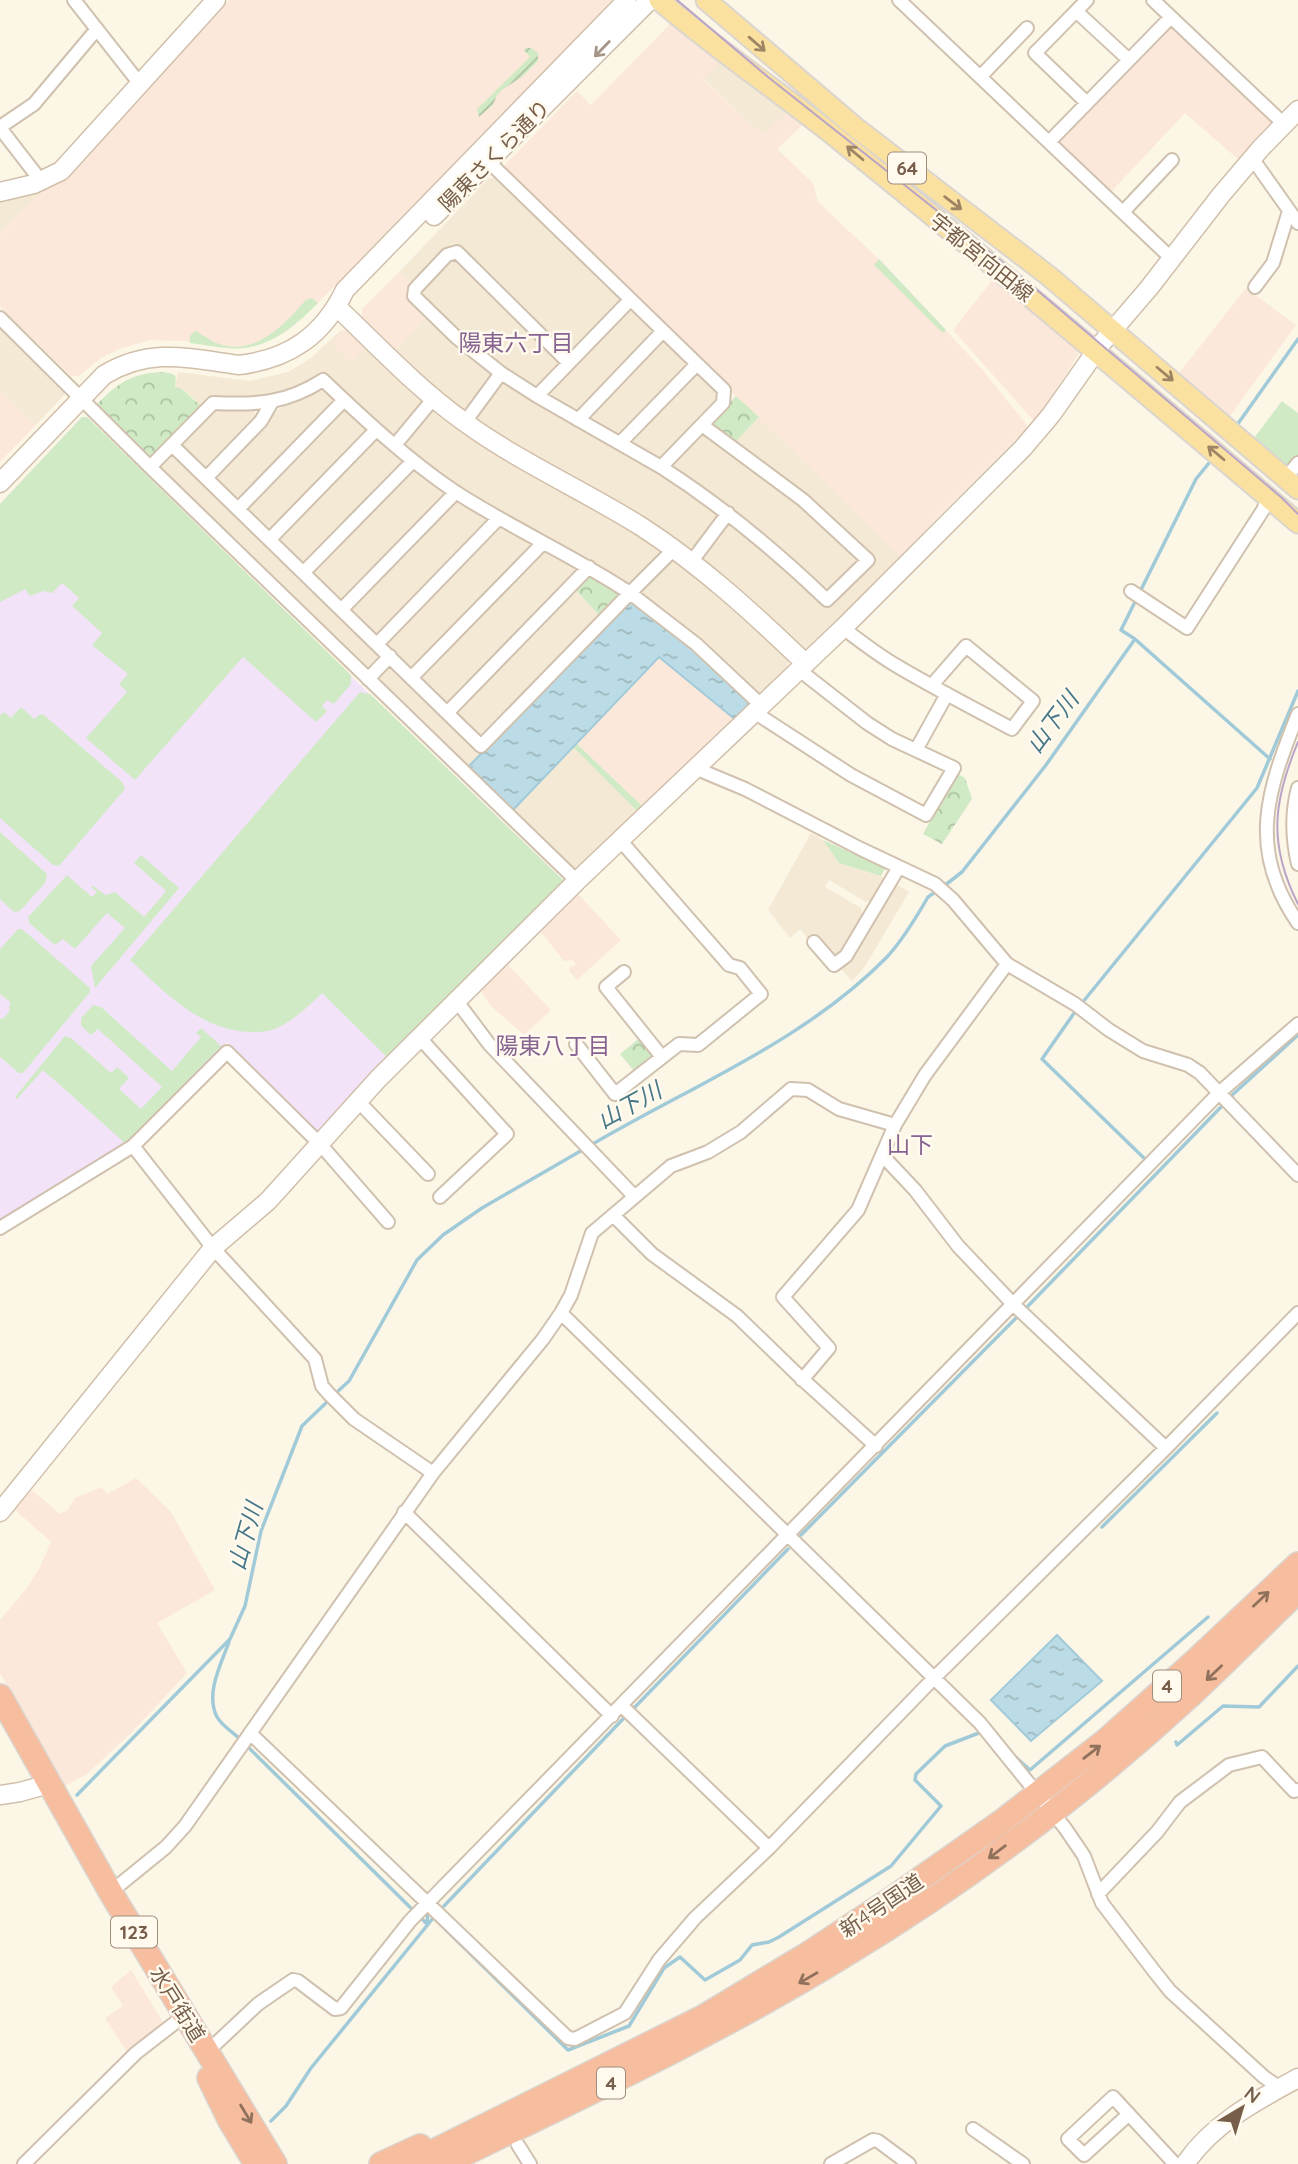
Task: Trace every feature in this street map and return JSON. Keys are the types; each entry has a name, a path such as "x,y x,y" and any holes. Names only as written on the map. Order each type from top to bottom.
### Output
{"highway":[{"name":"新4号国道","path":"408,2164 449,2156 618,2080 760,1994 908,1916 1045,1803 1105,1741 1296,1572"},
{"name":"水戸街道","path":"0,1696 43,1785"},
{"name":"水戸街道","path":"0,1719 43,1785 181,2019 230,2121 256,2164"},
{"path":"477,2164 524,2154 623,2093 717,2040 760,1994"},
{"path":"381,2164 696,2011 760,1994"},
{"name":"水戸街道","path":"181,2019 207,2052 275,2164"}],"main road":[{"name":"宇都宮向田線","path":"659,0 741,67 842,142 1097,352 1298,523"},
{"name":"宇都宮向田線","path":"706,0 855,127 1050,277 1294,477"}],"street":[{"path":"74,0 140,84"},
{"path":"0,192 41,181 61,171 216,0"},
{"name":"陽東さくら通り","path":"0,483 110,371 149,357 173,356 239,365 276,358 307,339 337,307 345,290 626,0"},
{"name":"陽東さくら通り","path":"337,307 354,298 650,0"},
{"path":"899,0 1171,258"},
{"path":"1087,0 1035,53 1087,103"},
{"path":"1153,0 1284,124"},
{"path":"1076,11 1129,60"},
{"path":"1049,142 1171,17"},
{"path":"981,76 1027,28"},
{"path":"41,181 0,127 34,104 97,29"},
{"path":"0,1513 213,1248 268,1201 456,1000 843,628 1023,448 1113,330 1252,158 1298,110"},
{"path":"1252,158 1298,223"},
{"path":"1123,212 1172,160"},
{"path":"488,161 724,390 723,403 661,467"},
{"path":"1255,287 1273,263 1289,211"},
{"path":"569,363 457,252 447,255 415,289 414,296 456,337 500,373 661,467 728,513 765,541 827,600 868,560 803,500 702,425"},
{"path":"537,396 630,300"},
{"path":"150,467 213,403 246,405 272,402 305,392 323,380 413,461 456,492 630,593 696,644 757,709 851,775 926,815 954,768 892,739 867,723 801,666 762,622 692,561 600,502 521,459 465,422 434,398 337,307"},
{"path":"0,318 578,881"},
{"path":"578,419 663,331"},
{"path":"620,443 697,364"},
{"path":"465,422 500,373"},
{"path":"395,445 434,398"},
{"path":"238,509 344,400"},
{"path":"206,478 261,421 272,402"},
{"path":"270,539 376,430"},
{"path":"173,445 481,746 674,548"},
{"path":"304,572 413,461"},
{"path":"342,610 456,492"},
{"path":"1132,592 1186,628 1264,510 1268,498"},
{"path":"692,561 728,513"},
{"path":"377,644 499,518"},
{"path":"412,677 543,543"},
{"path":"448,712 589,567"},
{"path":"843,628 894,664 947,694 1012,729 1033,701 966,646 932,685"},
{"path":"368,679 390,656"},
{"path":"916,750 947,694"},
{"path":"1298,714 1273,779 1266,831 1270,863 1276,881 1298,923"},
{"path":"695,768 745,789 934,884 953,900 1007,964 1143,1051 1188,1065 1217,1090 1298,1175"},
{"path":"1298,788 1293,820 1298,864"},
{"path":"576,1044 615,1094 679,1044 698,1045 761,994 740,968 729,965 620,840"},
{"path":"814,942 834,965 846,956 899,867"},
{"path":"802,1380 829,1348 783,1297 858,1210 895,1125 925,1075 1007,964"},
{"path":"624,971 606,987 662,1057"},
{"path":"456,1000 489,1044 634,1196"},
{"path":"207,2052 257,2004 293,1980 335,2009 341,2008 410,1921 1014,1304 1217,1090 1298,1024"},
{"path":"419,1037 507,1135 440,1196"},
{"path":"0,1228 133,1146 227,1052 320,1144 388,1222"},
{"path":"107,1895 166,1847 185,1826 404,1512 543,1339 571,1296 592,1233 671,1166 708,1152 741,1132 791,1090 808,1090 839,1109 895,1125"},
{"path":"359,1101 428,1174"},
{"path":"133,1146 213,1248 315,1359 322,1385 329,1394 349,1414 433,1473"},
{"path":"882,1155 915,1190 958,1246 1014,1304 1166,1448"},
{"path":"613,1215 652,1254 737,1316 802,1380 876,1446"},
{"path":"250,1733 568,2038 575,2039 625,2013 659,1960 695,1918 769,1848 1298,1312"},
{"path":"561,1314 980,1723 1084,1856 1102,1903 1170,1991 1279,2088"},
{"path":"404,1512 612,1716"},
{"path":"622,1706 769,1848"},
{"path":"1098,1894 1157,1832 1180,1802 1228,1765 1262,1757 1269,1761 1294,1791 1298,1790"},
{"path":"0,1795 43,1785"},
{"path":"24,2164 136,2053 181,2019"},
{"path":"1185,2164 1218,2127 1298,2078"},
{"path":"1129,2114 1084,2155 1068,2139 1113,2097 1129,2114 1175,2164"},
{"path":"973,2129 1023,2164"},
{"path":"831,2164 873,2140 909,2164"}],"shaded area":[{"path":"229,0 612,0 313,308 284,333 264,343 244,348 151,340 119,349 101,358 79,376 71,376 0,307 0,233 48,187 69,178"},
{"path":"670,24 697,43 717,64 703,79 763,135 789,111 805,123 777,149 813,183 818,202 883,263 981,368 1026,424 1027,428 934,521 902,558 502,168 577,91 591,105"},
{"path":"1174,25 1275,122 1239,160 1185,113 1110,193 1058,145 1059,139 1169,26"},
{"path":"697,43 789,111 764,136 703,78"},
{"path":"489,178 498,178 619,296 620,302 572,352 566,353 453,243 412,285 399,272"},
{"path":"42,193 0,233 0,202"},
{"path":"458,259 559,360 559,366 539,389 531,388 474,346 421,295 422,288 449,260"},
{"path":"399,272 412,285 405,293 428,315 395,351 362,319 362,309"},
{"path":"993,279 1077,350 1078,355 1035,422 953,330"},
{"path":"1246,288 1296,325 1230,416 1179,373"},
{"path":"626,310 633,310 653,329 652,336 579,413 548,399 547,392"},
{"path":"428,315 490,370 492,377 468,409 463,409 395,351"},
{"path":"0,326 65,392 36,425 0,389"},
{"path":"344,329 365,349 352,363 331,343"},
{"path":"340,331 348,331 421,398 421,406 398,433 389,435 323,374 279,396 202,407 183,389 175,387 178,372 250,381 288,372 311,358"},
{"path":"666,341 687,362 687,367 622,435 615,436 590,422 589,416 659,343"},
{"path":"694,374 700,374 720,392 719,401 662,459 655,459 632,446 632,437"},
{"path":"505,381 657,469 719,511 719,519 697,547 688,547 630,510 523,451 478,420 477,413 500,383"},
{"path":"320,388 334,396 333,404 241,497 234,498 216,481 217,473 280,408"},
{"path":"0,389 36,425 0,462"},
{"path":"219,408 254,411 257,419 210,467 202,467 183,449 183,441 212,410"},
{"path":"346,408 367,428 366,435 274,529 266,529 248,511 249,505 340,410"},
{"path":"435,410 512,465 641,537 659,550 659,557 633,583 625,583 447,481 404,448 405,440 429,412"},
{"path":"82,417 565,882 535,913 513,930 388,1058 321,1132 312,1131 227,1042 126,1148 0,1225 0,504"},
{"path":"759,417 902,558 811,650 802,648 732,583 704,561 703,553 726,523 733,522 827,605 875,561 808,497 736,441"},
{"path":"707,433 778,485 857,556 857,564 830,590 823,589 760,532 673,470 673,462 698,434"},
{"path":"380,440 403,458 403,465 307,564 300,563 281,544 281,534 373,441"},
{"path":"177,455 380,652 380,659 372,667 364,667 162,470 162,464 170,456"},
{"path":"417,469 445,490 445,495 345,598 337,598 314,576 316,567 411,471"},
{"path":"458,499 487,516 486,523 380,633 373,633 351,612 353,604"},
{"path":"506,527 530,541 531,548 416,668 410,668 387,647 389,638 497,528"},
{"path":"549,552 576,566 574,574 452,701 444,702 423,681 423,673 542,553"},
{"path":"675,560 715,592 789,661 787,671 762,695 754,695 642,595 642,588 668,561"},
{"path":"574,588 601,617 486,735 478,735 458,716 459,708"},
{"path":"659,657 737,721 643,807 576,743"},
{"path":"386,665 394,666 483,752 468,767 379,681 380,673"},
{"path":"573,747 638,812 577,871 513,810"},
{"path":"811,833 823,840 839,863 886,880 874,900 866,902 829,880 825,887 861,908 864,918 840,954 835,955 812,944 800,929 790,938 768,910"},
{"path":"894,883 909,892 864,968 852,981 842,970 842,965"},
{"path":"578,894 621,940 577,980 569,971 570,967 576,965 573,960 564,961 541,932"},
{"path":"507,964 551,1010 524,1035 492,1007 480,990"},
{"path":"136,1478 171,1512 215,1590 157,1623 187,1673 131,1733 87,1774 63,1787 0,1673 0,1620 27,1588 51,1542 14,1509 32,1490 60,1514 68,1510 75,1498 102,1487 107,1494"},
{"path":"131,1970 164,2024 129,2055 105,2018 123,2006 111,1987"}],"green space":[{"path":"526,48 538,53 538,61 522,77 503,89 493,105 479,117 477,109 530,57 524,50"},
{"path":"879,259 946,330 943,333 874,265"},
{"path":"312,298 318,303 294,325 256,346 224,348 190,343 190,336 195,331 216,343 233,347 257,342 278,328 306,300"},
{"path":"143,374 173,374 176,377 175,387 182,389 202,407 154,457 149,457 99,409 98,403 127,380"},
{"path":"736,396 759,417 736,441 714,426 714,419"},
{"path":"1282,401 1298,413 1298,458 1288,468 1254,438"},
{"path":"82,417 87,417 351,675 351,684 334,704 327,700 322,706 327,711 316,722 243,657 135,780 86,738 127,692 119,684 128,674 92,645 102,633 72,606 79,598 62,583 52,593 43,591 30,596 25,589 0,602 0,504"},
{"path":"594,574 619,591 618,599 601,617 574,588 587,575"},
{"path":"360,692 370,694 565,882 535,913 513,930 388,1058 322,993 282,1026 259,1032 239,1031 204,1020 188,1010 172,999 130,960"},
{"path":"21,707 34,719 40,714 44,715 122,782 125,789 59,866 53,865 0,818 0,715 4,712 11,718"},
{"path":"576,743 643,807 638,812 573,747"},
{"path":"956,773 965,778 972,799 942,844 923,834"},
{"path":"0,832 47,874 45,883 20,911 14,912 0,899"},
{"path":"823,840 885,868 881,876 839,863"},
{"path":"141,855 179,888 95,988 91,966 125,928 107,913 75,949 63,939 55,945 29,923 28,917 67,875 92,897 97,892 91,887 93,886 106,895 115,892 144,917 166,891 134,863"},
{"path":"18,929 22,929 90,988 90,992 23,1073 19,1073 0,1057 0,1019 9,1012 10,1002 0,994 0,949"},
{"path":"93,1005 101,1007 172,1071 201,1037 196,1033 201,1028 221,1046 126,1144 43,1070 17,1099 15,1097 65,1036 71,1038 111,1073 117,1067 129,1078 119,1089 141,1109 162,1087 98,1029 91,1035 81,1026 81,1018"},
{"path":"641,1037 653,1052 652,1058 635,1072 620,1054"}],"water":[{"path":"636,602 689,644 748,702 748,710 737,721 659,657 513,810 468,767 630,603"},
{"path":"1057,1635 1102,1681 1031,1741 991,1700"}],"waterway":[{"name":"山下川","path":"1237,425 1298,339"},
{"name":"山下川","path":"944,886 962,872 1046,765 1135,639 1121,630 1196,479 1209,463"},
{"path":"1136,640 1270,759"},
{"path":"1082,1003 1257,788 1298,691"},
{"name":"山下川","path":"591,1145 745,1061 819,1014 854,988 886,958 904,936 928,897 938,890"},
{"path":"1077,1009 1042,1059 1148,1162"},
{"path":"1230,1097 1298,1035"},
{"path":"1028,1306 1221,1107"},
{"name":"山下川","path":"335,1394 349,1381 417,1260 443,1235 482,1208 584,1149"},
{"path":"801,1535 1016,1318"},
{"name":"山下川","path":"77,1795 230,1639 245,1606 261,1531 302,1426 329,1400"},
{"path":"1102,1527 1217,1413"},
{"path":"635,1707 788,1549"},
{"path":"1013,1755 1030,1770 1208,1617"},
{"path":"229,1642 213,1689 214,1708 219,1720 241,1740"},
{"path":"1176,1742 1177,1745 1223,1706 1259,1707 1298,1666"},
{"path":"444,1906 623,1719"},
{"path":"435,1919 568,2050 629,2026 664,1968 680,1957 705,1980 740,1960 752,1945 779,1937 891,1866 941,1806 915,1780 916,1774 945,1746 984,1731"},
{"path":"247,1746 427,1924"},
{"path":"427,1924 428,1909"},
{"path":"271,2121 286,2106 311,2068 434,1917"}],"tram line":[{"path":"677,0 768,77 1031,285 1298,514"},
{"path":"1298,742 1283,784 1277,823 1282,862 1298,904"}],"district":[{"name":"陽東六丁目","path":"516,342"},
{"name":"陽東八丁目","path":"553,1045"},
{"name":"山下","path":"910,1144"}]}
